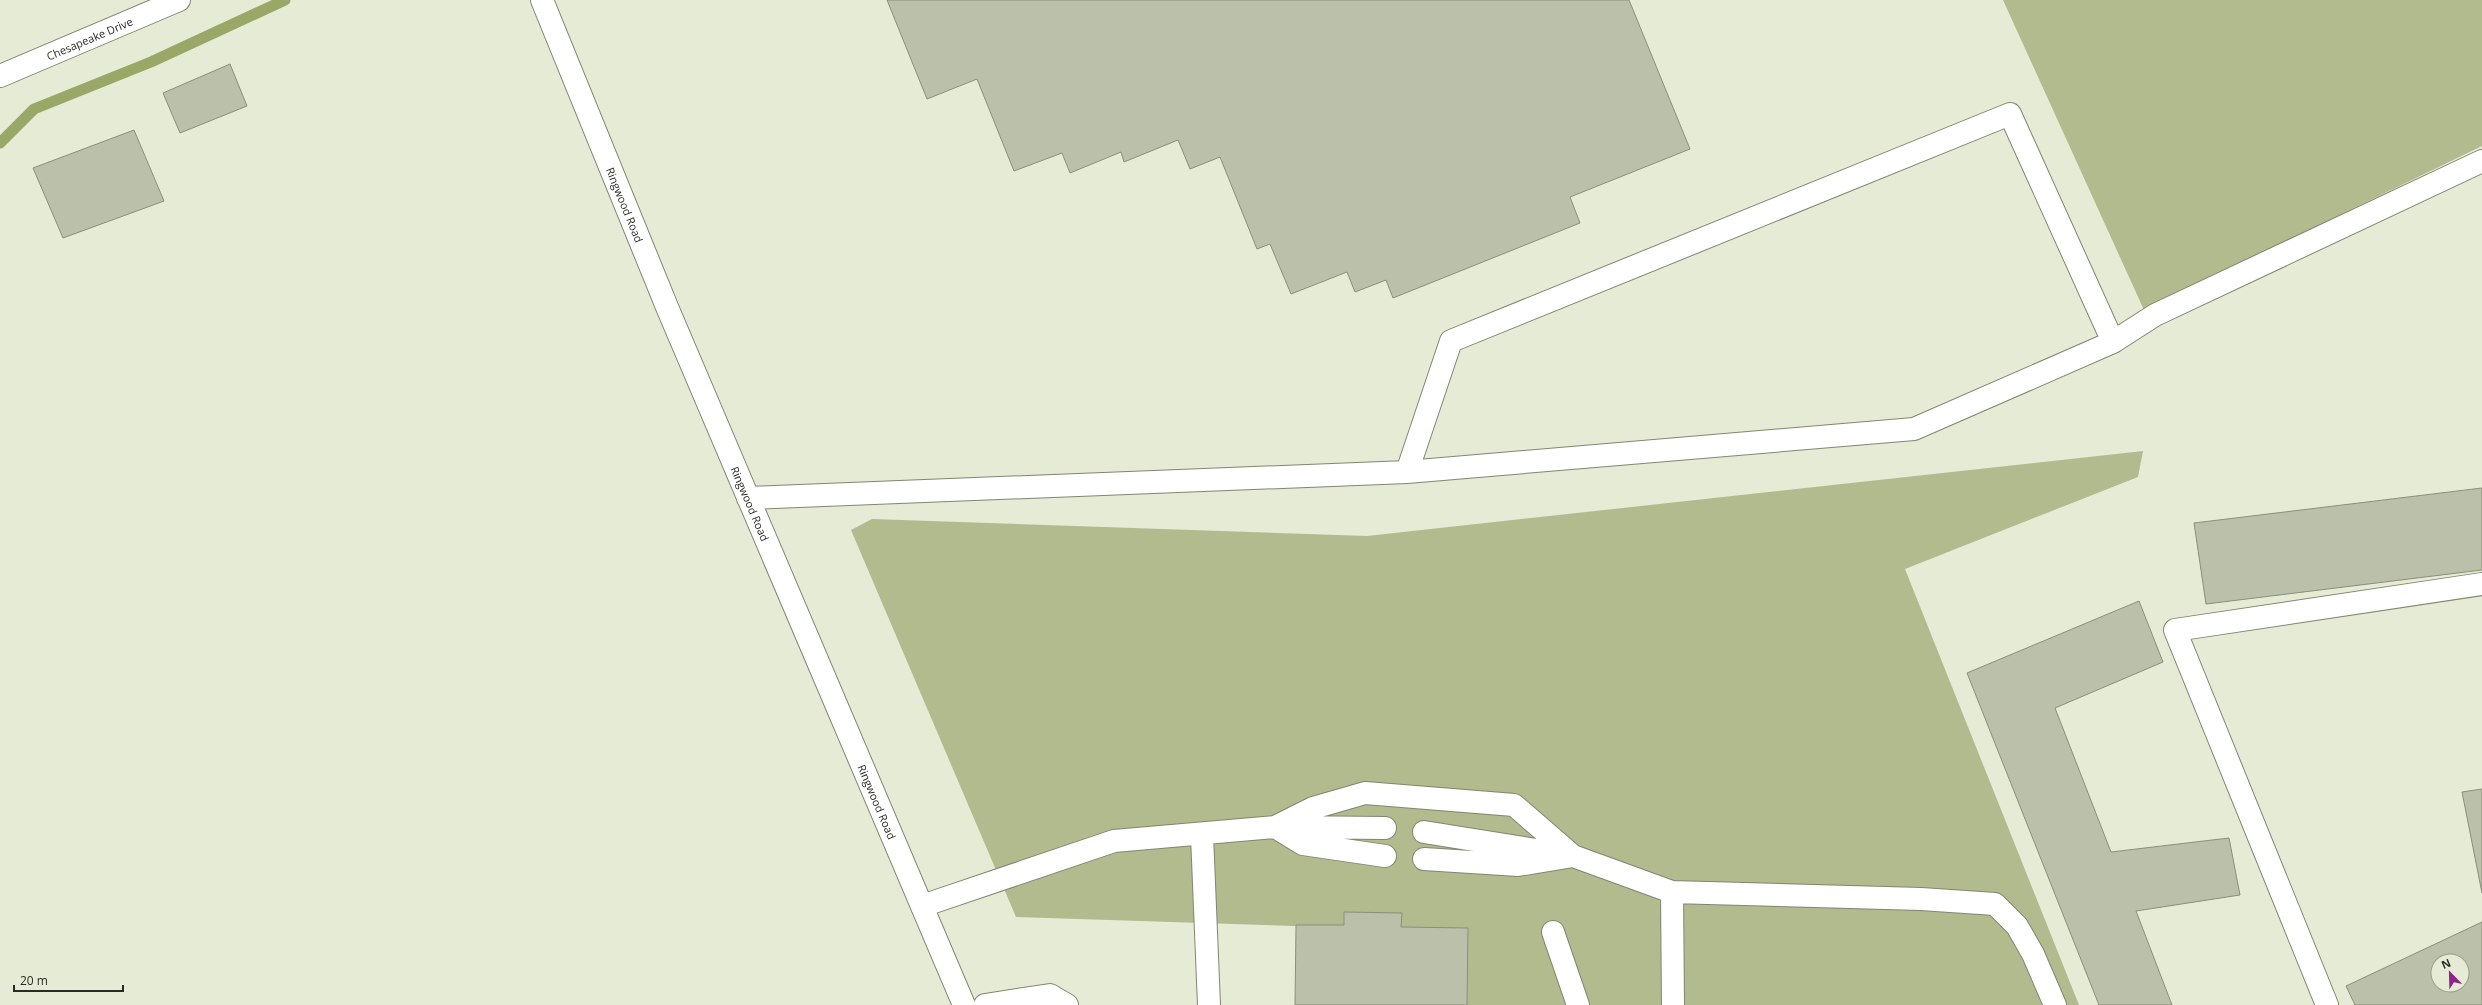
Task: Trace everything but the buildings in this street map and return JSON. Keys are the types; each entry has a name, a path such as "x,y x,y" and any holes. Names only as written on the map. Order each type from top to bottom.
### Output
{"street":[{"name":"Chesapeake Drive","path":"0,76 178,0"},
{"name":"Ringwood Road","path":"542,0 667,306 964,1005"},
{"path":"1407,472 1451,341 2010,114 2113,342"},
{"path":"748,498 1407,472 1914,429 2113,342 2155,315 2482,161"},
{"path":"2327,1005 2175,630 2482,584"},
{"path":"1275,827 1313,808 1365,793 1514,805 1574,856"},
{"path":"922,906 1114,841 1202,835 1275,827 1385,828"},
{"path":"1275,827 1303,844 1385,856"},
{"path":"1424,832 1574,856 1672,892 1913,898 1995,904 2017,926 2033,954 2055,1005"},
{"path":"1202,835 1209,1005"},
{"path":"1424,859 1518,865 1574,856"},
{"path":"1672,892 1673,1005"},
{"path":"1553,932 1578,1005"},
{"path":"985,1005 1050,995 1068,1005"}],"green space":[{"path":"2003,0 2482,0 2482,146 2144,310"},
{"path":"2143,451 2138,477 1905,569 2079,1005 1461,1005 1422,930 1016,917 851,530 872,519 1367,536"}],"waterway":[{"path":"0,143 34,109 151,62 285,0"}]}
